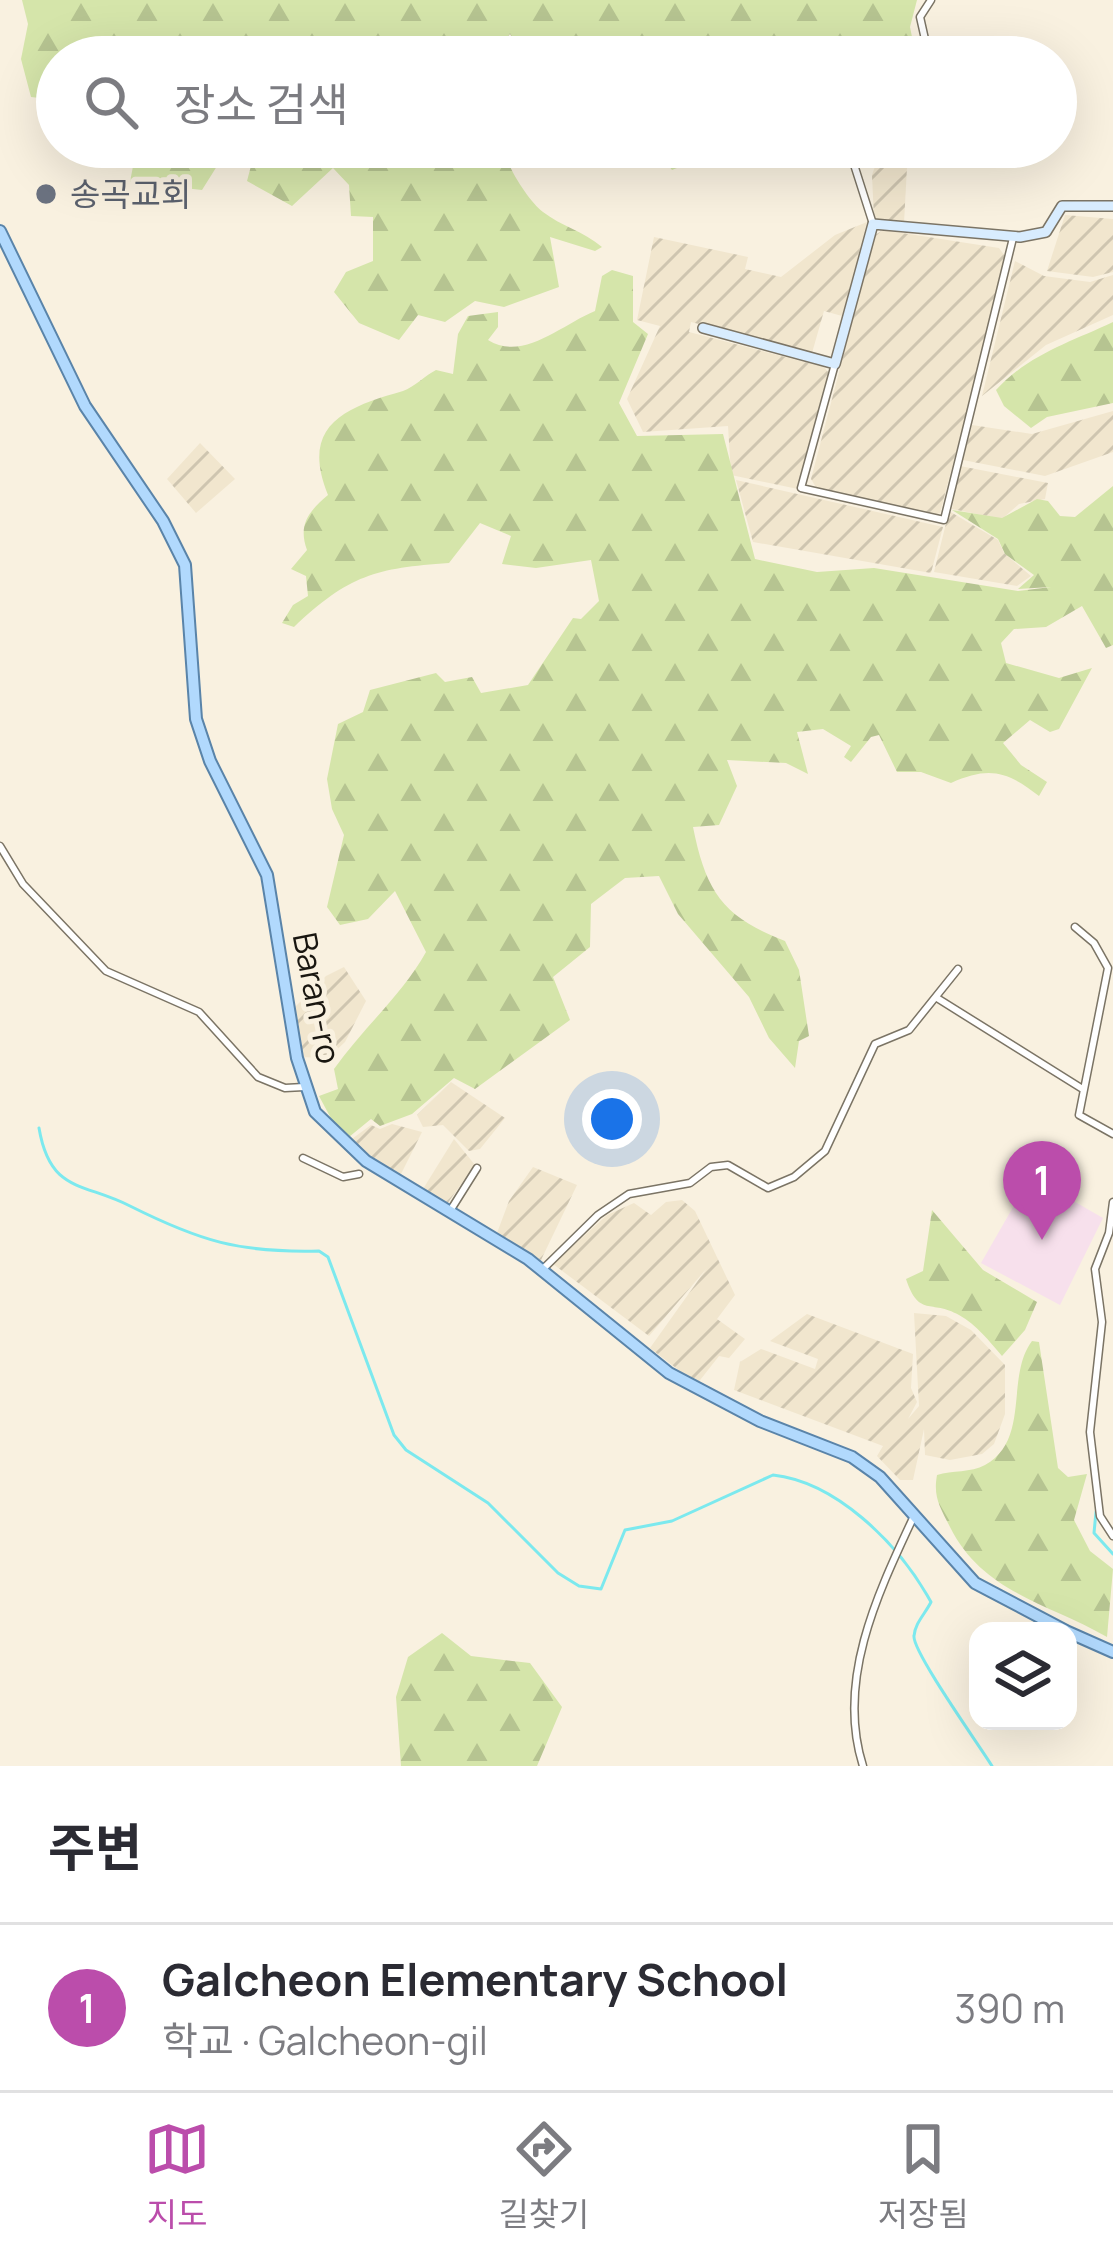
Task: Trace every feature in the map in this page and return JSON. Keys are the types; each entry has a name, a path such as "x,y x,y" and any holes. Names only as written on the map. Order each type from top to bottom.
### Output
{"main road":[{"name":"Baran-ro","path":"0,231 86,406 164,521 185,565 196,719 210,760 267,875 294,1043 315,1112 363,1159 542,1270 668,1373 760,1421 851,1457 880,1477 974,1583 1048,1622"},
{"name":"Baran-ro","path":"1077,1636 1113,1652"}],"street":[{"path":"924,36 920,17 931,0"},
{"path":"855,168 873,224 801,488 944,520 1013,236"},
{"path":"873,224 1013,236 1046,232 1062,206 1113,206"},
{"path":"703,328 835,364"},
{"path":"0,846 23,884 106,971 199,1012 258,1077 286,1088 307,1085"},
{"path":"1075,928 1094,943 1108,968 1079,1114 1113,1135"},
{"path":"542,1270 598,1215 629,1194 690,1183 710,1167 728,1165 767,1188 794,1177 825,1150 874,1044 909,1030 958,969"},
{"path":"936,998 1082,1088"},
{"path":"303,1158 343,1177 359,1174"},
{"path":"450,1211 477,1168"},
{"path":"1113,1202 1109,1233 1095,1270 1102,1322 1090,1432 1099,1507 1113,1536"},
{"path":"863,1766 854,1736 852,1688 893,1563 915,1514"}],"shaded area":[{"path":"874,168 907,168 904,223 874,219"},
{"path":"1065,215 1113,219 1113,272 1093,277 1047,271"},
{"path":"867,222 842,316 824,311 812,353 691,322 689,332 824,367 829,373 798,489 731,475 728,426 643,432 627,399 660,326 637,320 654,237 748,257 745,269 781,277 835,235"},
{"path":"883,230 999,248 1007,259 940,513 932,516 817,489 811,479 875,235"},
{"path":"1015,261 1044,276 1090,282 1113,275 1113,315 1046,345 982,396"},
{"path":"1113,411 1113,452 1045,476 963,460 972,425 1032,434"},
{"path":"200,443 235,479 196,513 167,479"},
{"path":"960,466 1048,483 1045,499 1019,504 1002,519 952,509"},
{"path":"736,480 943,527 931,573 753,542"},
{"path":"949,511 998,540 1004,553 1031,576 1017,586 934,572"},
{"path":"344,967 366,1001 345,1042 328,1058 299,1057 293,1009 326,976"},
{"path":"451,1082 505,1118 480,1149 469,1151 443,1125 423,1127 417,1115"},
{"path":"392,1124 422,1132 400,1176 349,1141 371,1125 380,1129"},
{"path":"454,1139 475,1165 447,1204 423,1189"},
{"path":"1039,1162 1063,1177 1063,1195 1103,1218 1060,1305 981,1263"},
{"path":"533,1167 577,1185 541,1260 497,1233 509,1201"},
{"path":"682,1200 695,1211 735,1295 717,1319 745,1339 729,1358 719,1356 697,1384 650,1348 707,1268 649,1336 553,1264 607,1215 634,1203 651,1215 666,1202"},
{"path":"914,1313 946,1316 971,1330 1005,1365 1005,1414 994,1444 982,1454 950,1460 925,1455 924,1429 913,1480 900,1480 877,1456 883,1446 734,1390 740,1362 761,1349 815,1369 818,1359 770,1341 807,1314 913,1354 911,1388 917,1402 908,1419 919,1406"}],"green space":[{"path":"22,0 917,0 912,36 36,36 36,98 31,97 21,59 28,24"},
{"path":"133,168 216,168 202,190 130,182"},
{"path":"250,168 333,168 292,206 247,181"},
{"path":"333,168 511,168 537,207 602,247 595,251 550,237 559,287 504,307 475,301 445,322 418,315 399,340 359,323 334,292 346,272 373,261 373,217 351,216 349,185"},
{"path":"612,270 633,276 633,322 648,334 619,403 637,436 723,434 755,559 817,572 874,568 1018,591 1051,587 1018,589 1034,575 1005,554 998,539 952,510 1002,518 1037,499 1048,501 1060,516 1075,517 1113,486 1113,645 1106,648 1082,606 1046,627 1014,629 1001,643 1006,663 1059,678 1092,668 1059,729 1050,732 1030,720 1003,743 1021,765 1047,782 1039,796 997,774 976,774 951,783 921,772 897,772 879,735 871,737 851,762 844,757 851,746 823,729 797,732 808,774 786,763 727,760 737,786 719,825 693,827 704,869 721,899 746,922 785,941 799,970 809,1036 799,1041 795,1068 769,1038 749,997 678,914 659,876 625,878 591,904 590,947 553,977 570,1020 475,1089 454,1078 412,1114 380,1126 371,1119 349,1137 334,1124 319,1096 338,1089 334,1069 426,952 395,891 368,919 340,925 327,907 344,835 332,809 327,779 338,724 363,712 370,690 436,673 445,682 472,677 481,693 528,685 573,618 581,619 599,601 591,560 536,568 502,564 511,536 480,523 449,563 365,577 331,596 294,627 282,623 293,605 308,596 306,576 291,569 307,550 307,520 328,495 321,471 324,435 347,412 407,389 436,370 453,374 458,334 468,316 498,312 498,327 488,340 501,346 528,344 595,311 602,276"},
{"path":"1113,322 1113,403 1047,417 1031,428 1004,406 996,390 1022,367"},
{"path":"932,1210 983,1270 1037,1302 1025,1330 1002,1356 965,1319 921,1303 911,1291 906,1279 923,1271"},
{"path":"1032,1341 1039,1342 1058,1468 1068,1477 1087,1474 1074,1520 1090,1551 1113,1569 1107,1637 999,1582 964,1549 940,1508 937,1475 985,1465 1008,1440 1024,1356"},
{"path":"442,1633 471,1656 530,1663 562,1707 537,1766 401,1766 396,1697 408,1657"}],"waterway":[{"path":"39,1128 51,1164 71,1182 221,1242 266,1250 319,1251 328,1257 394,1435 406,1450 488,1503 558,1573 579,1586 601,1589 625,1530 672,1521 773,1475 819,1489 841,1502 899,1555 931,1602 916,1627 916,1645 992,1766"},
{"path":"1096,1512 1094,1533 1113,1554"}],"place":[{"name":"송곡교회","path":"46,194"},
{"name":"Galcheon Elementary School","path":"1042,1240"}]}
